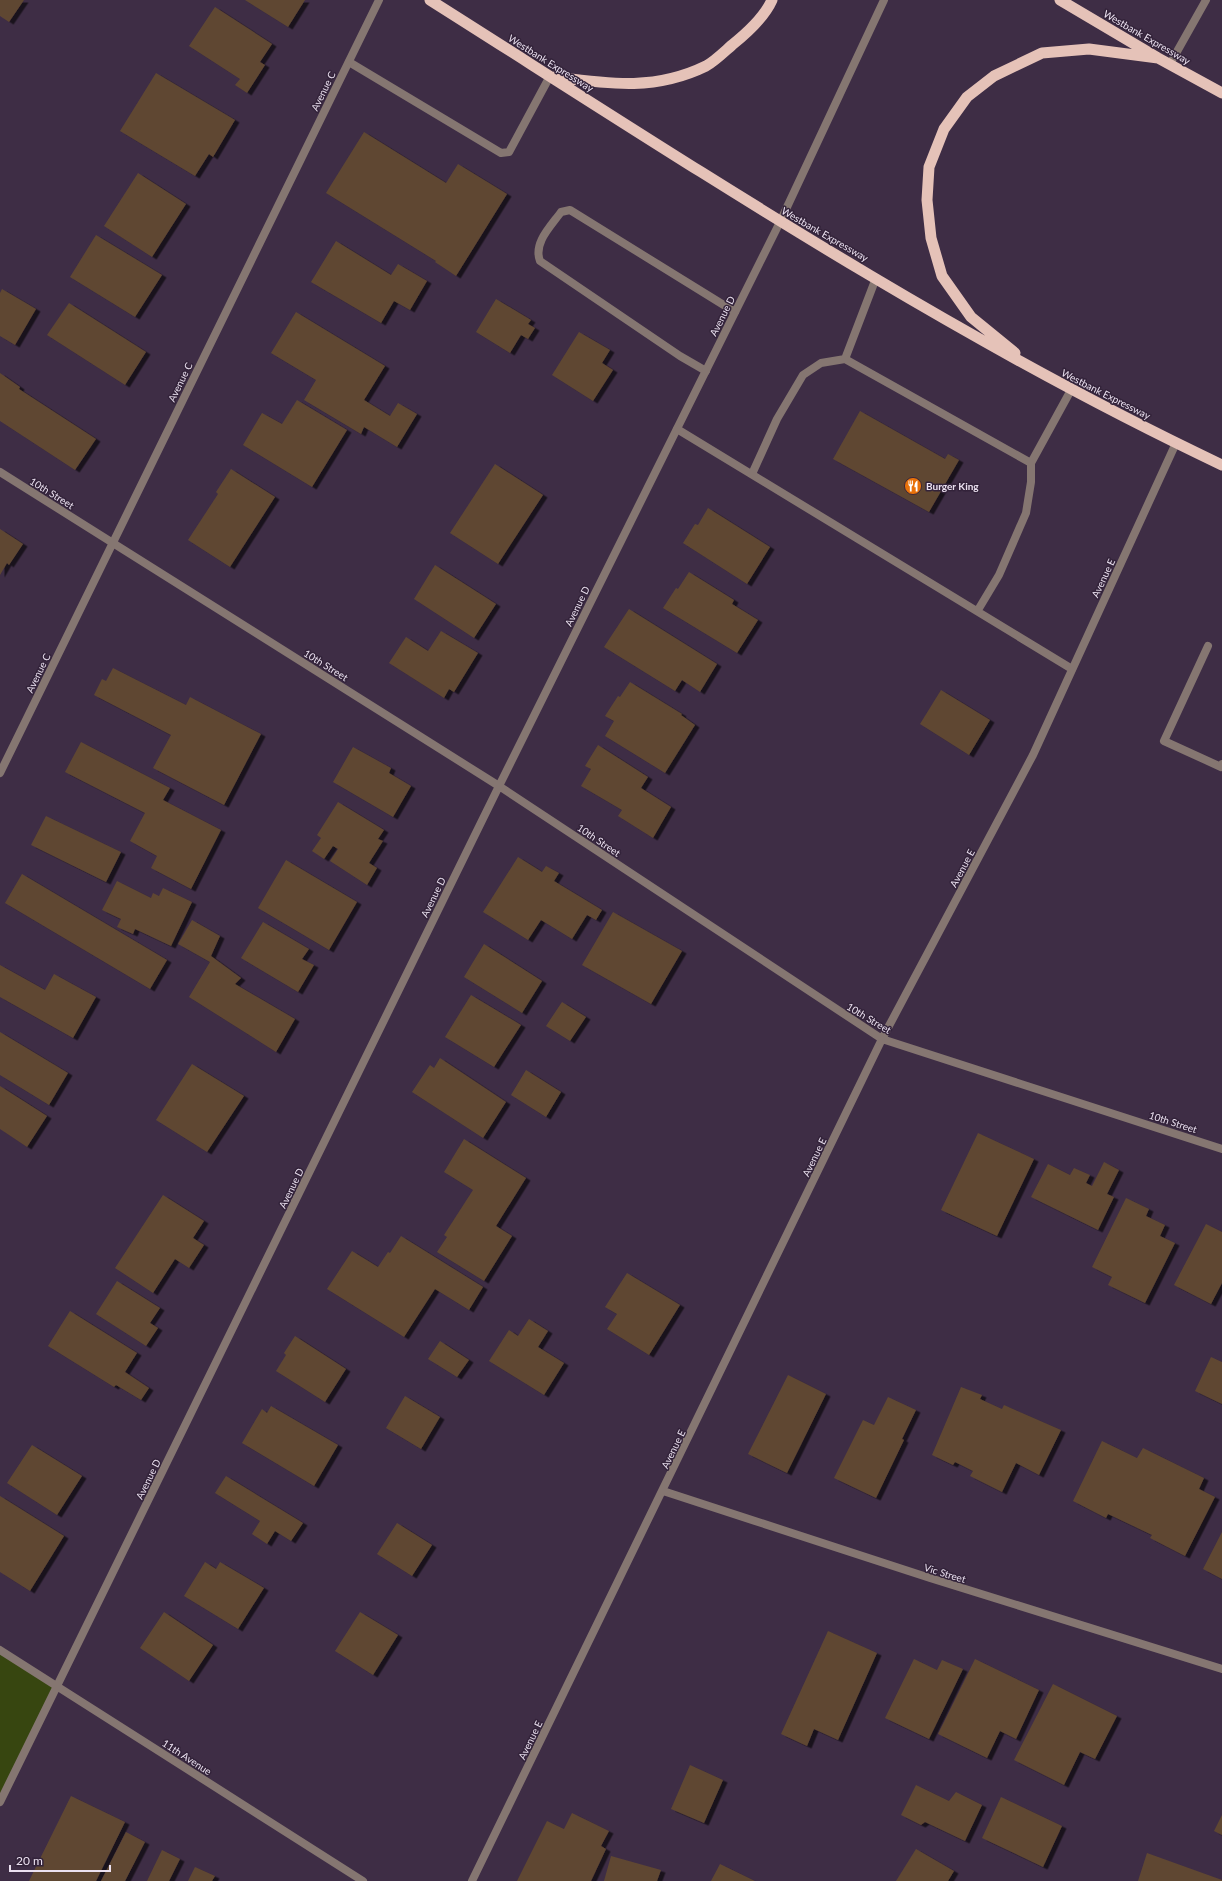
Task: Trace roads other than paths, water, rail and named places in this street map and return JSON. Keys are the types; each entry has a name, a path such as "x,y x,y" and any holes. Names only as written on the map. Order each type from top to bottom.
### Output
{"highway":[{"name":"Westbank Expressway","path":"430,0 780,222 1041,375 1222,465"},
{"path":"550,76 611,84 662,82 707,66 742,37 768,9 772,0"},
{"name":"Westbank Expressway","path":"1060,0 1158,58 1222,93"},
{"path":"1041,375 971,317 942,276 931,238 927,200 929,167 944,129 967,97 994,76 1042,53 1089,49 1158,58"}],"street":[{"name":"Avenue C","path":"0,773 379,0"},
{"name":"Avenue D","path":"0,1802 499,786 736,312 884,0"},
{"path":"1170,64 1206,0"},
{"path":"349,62 501,153 509,152 550,76"},
{"path":"706,371 674,352 540,261 537,253 539,244 561,212 570,210 736,312"},
{"path":"845,359 876,278"},
{"path":"752,474 777,419 803,375 821,363 845,359 1031,463"},
{"path":"978,610 998,575 1026,513 1031,482 1031,463 1071,390"},
{"path":"677,429 978,610 1072,669"},
{"name":"Avenue E","path":"472,1881 882,1039 1033,755 1176,443"},
{"name":"10th Street","path":"0,472 499,786 882,1039 1222,1148"},
{"path":"1208,646 1164,741 1221,767 1222,764"},
{"name":"Vic Street","path":"663,1491 930,1578 1222,1669"},
{"name":"11th Avenue","path":"0,1650 363,1881"}],"place":[{"name":"Burger King","path":"913,486"}]}
